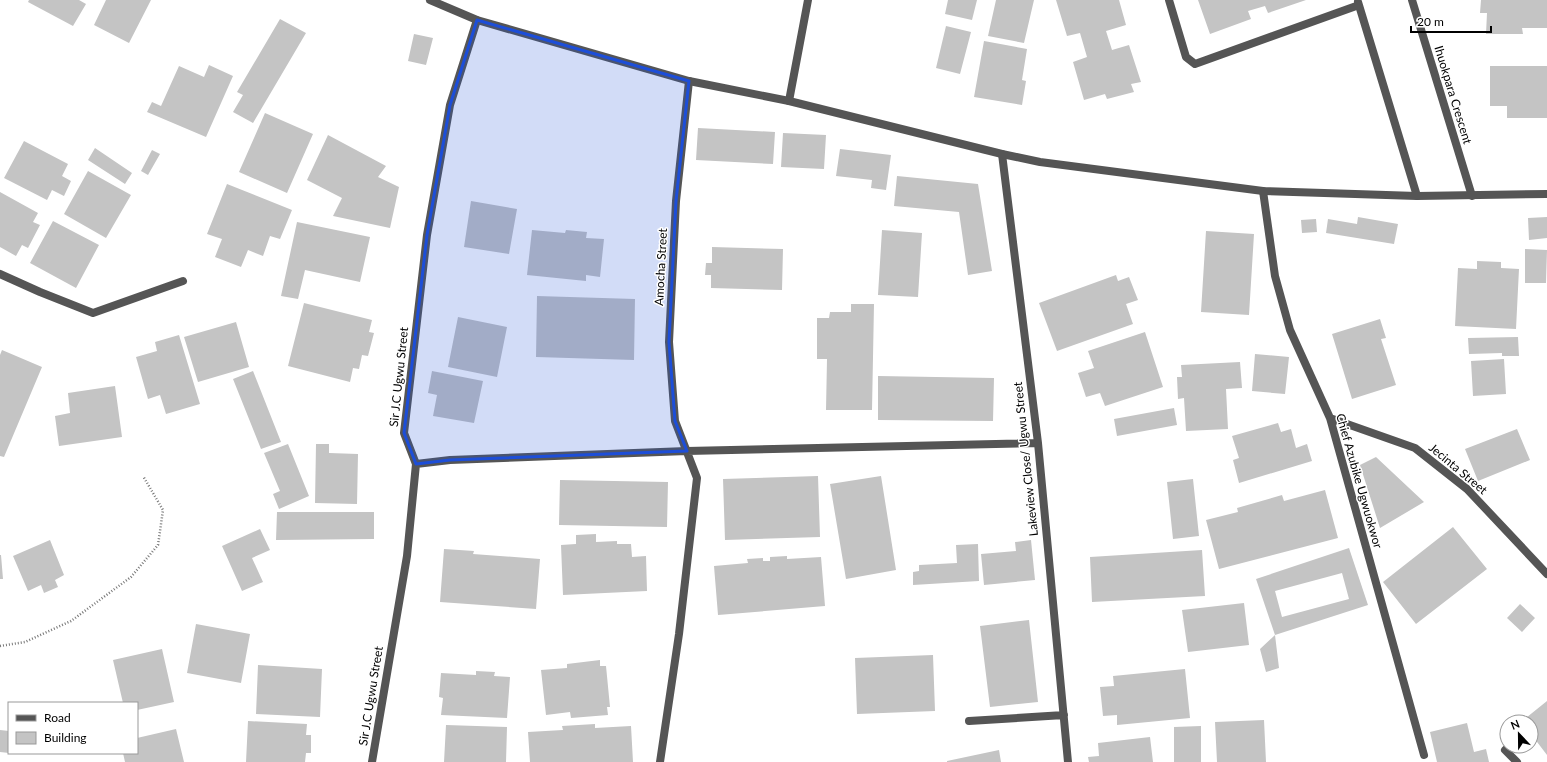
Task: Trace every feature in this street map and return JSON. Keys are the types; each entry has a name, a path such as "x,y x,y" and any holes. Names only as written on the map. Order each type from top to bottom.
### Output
{"street":[{"path":"430,0 477,20 689,81 789,101 1002,154 1040,162 1263,192 1417,196 1547,194"},
{"path":"789,101 808,0"},
{"path":"1169,0 1186,57 1195,64 1359,3 1417,196"},
{"name":"Ihuokpara Crescent","path":"1412,0 1472,196"},
{"name":"Sir J.C Ugwu Street","path":"372,762 406,556 416,464 404,433 427,235 450,105 477,20"},
{"name":"Amocha Street","path":"660,762 679,634 697,478 675,421 669,342 676,201 689,81"},
{"name":"Lakeview Close/ Ugwu Street","path":"1002,154 1038,443 1068,762"},
{"name":"Chief Azubike Ugwuokwor","path":"1263,192 1275,276 1290,330 1330,418 1424,755"},
{"path":"0,274 93,313 182,281"},
{"name":"Jecinta Street","path":"1330,418 1415,448 1467,489 1547,574"},
{"path":"416,464 450,460 1038,443"},
{"path":"969,721 1064,715"},
{"path":"1509,754 1518,762"}],"path":[{"path":"0,646 25,642 71,621 131,577 158,545 163,510 144,476"}],"highlighted area":[{"path":"477,20 689,81 676,201 669,342 675,421 687,451 450,460 416,464 404,433 427,235 450,105"}],"building":[{"path":"29,0 79,0 86,4 73,26 28,2"},
{"path":"106,0 151,0 129,43 94,25"},
{"path":"948,0 977,0 972,20 945,14"},
{"path":"996,0 1034,0 1024,43 988,36"},
{"path":"1056,0 1119,0 1126,25 1106,31 1112,50 1129,45 1141,82 1131,84 1134,92 1107,99 1105,94 1084,100 1073,62 1087,57 1080,33 1067,36"},
{"path":"1198,0 1306,0 1268,13 1265,6 1248,11 1251,19 1210,34"},
{"path":"1481,0 1547,0 1547,28 1522,28 1523,34 1486,34 1487,13 1480,13"},
{"path":"280,19 306,33 253,123 233,112 243,95 237,92"},
{"path":"946,26 971,32 960,74 936,68"},
{"path":"414,34 433,38 426,65 408,61"},
{"path":"984,41 1027,49 1022,80 1026,81 1022,105 974,97"},
{"path":"209,65 233,76 206,137 147,112 152,102 161,106 179,66 204,77"},
{"path":"1490,66 1547,66 1547,118 1507,118 1507,106 1490,106"},
{"path":"265,113 313,134 287,193 239,172"},
{"path":"698,128 775,132 773,164 696,160"},
{"path":"783,133 826,135 824,169 781,167"},
{"path":"328,135 386,166 378,177 399,187 390,228 333,216 342,198 307,180"},
{"path":"24,141 68,164 62,176 71,181 64,196 52,190 47,200 4,178"},
{"path":"95,148 132,173 125,184 88,160"},
{"path":"840,149 891,155 886,190 871,188 872,180 836,176"},
{"path":"152,150 160,154 148,175 141,171"},
{"path":"88,171 131,195 106,238 64,214"},
{"path":"897,176 978,184 992,271 968,275 959,212 894,206"},
{"path":"227,184 292,210 280,239 270,236 263,256 248,250 241,267 215,257 222,239 207,234"},
{"path":"0,192 38,213 33,222 40,225 28,248 22,245 16,256 0,247"},
{"path":"471,201 517,209 509,254 464,247"},
{"path":"1358,217 1398,224 1394,244 1326,233 1328,219 1357,224"},
{"path":"1547,217 1547,238 1529,240 1528,218"},
{"path":"1316,219 1317,232 1302,233 1301,220"},
{"path":"53,221 99,245 76,288 30,263"},
{"path":"297,222 370,237 360,282 305,270 298,299 281,296"},
{"path":"532,230 565,233 566,230 587,232 586,238 604,239 600,277 586,275 586,281 527,275"},
{"path":"882,230 922,233 918,297 878,295"},
{"path":"1206,231 1254,234 1249,315 1201,312"},
{"path":"712,247 783,249 782,290 711,288 711,275 705,275 706,263 712,263"},
{"path":"1525,249 1547,250 1546,283 1525,283"},
{"path":"1477,261 1501,262 1501,268 1519,269 1516,329 1455,326 1458,268 1477,269"},
{"path":"1116,275 1118,281 1129,277 1138,300 1126,304 1133,324 1057,351 1039,303"},
{"path":"537,296 635,299 634,360 536,357"},
{"path":"304,303 372,320 369,332 374,333 368,356 362,355 359,369 353,368 350,382 288,366"},
{"path":"851,304 874,304 872,410 826,410 827,359 817,359 817,318 829,318 830,312 851,312"},
{"path":"458,317 507,327 497,377 448,367"},
{"path":"1380,319 1386,338 1381,339 1396,385 1352,399 1332,334"},
{"path":"236,322 249,367 198,382 184,337"},
{"path":"1145,332 1163,387 1105,406 1100,393 1086,397 1078,373 1094,368 1088,351"},
{"path":"179,335 200,404 166,414 160,395 148,399 136,357 157,351 155,342"},
{"path":"1518,337 1519,356 1502,356 1502,353 1469,354 1468,338"},
{"path":"2,350 42,367 4,457 0,456 0,355"},
{"path":"1255,354 1289,357 1285,394 1252,391"},
{"path":"1504,359 1506,394 1473,396 1471,361"},
{"path":"1240,362 1242,388 1226,389 1228,429 1186,431 1184,398 1178,399 1177,377 1182,377 1181,365"},
{"path":"253,371 281,442 261,449 233,379"},
{"path":"432,371 483,381 474,423 433,416 437,395 428,393"},
{"path":"878,376 994,378 993,421 878,420"},
{"path":"115,386 122,437 59,446 55,416 70,413 68,393"},
{"path":"1174,408 1177,425 1117,436 1114,419"},
{"path":"1278,423 1281,432 1291,429 1296,448 1307,444 1312,461 1239,483 1233,460 1239,458 1232,436"},
{"path":"1517,429 1530,460 1478,481 1465,449"},
{"path":"288,444 309,496 279,509 273,494 280,491 264,453"},
{"path":"316,444 329,444 329,453 358,454 357,504 315,503"},
{"path":"1376,457 1424,502 1380,528 1360,465"},
{"path":"818,476 820,537 725,540 723,479"},
{"path":"881,476 896,570 846,579 830,484"},
{"path":"1193,479 1199,536 1173,539 1167,482"},
{"path":"560,480 668,482 667,527 559,525"},
{"path":"1325,490 1338,538 1219,569 1206,520 1238,512 1237,508 1282,495 1284,501"},
{"path":"277,512 374,512 374,539 276,540"},
{"path":"1453,527 1487,569 1416,624 1383,582"},
{"path":"260,529 270,550 252,558 263,582 242,591 222,546"},
{"path":"596,534 596,542 617,541 617,544 631,544 632,557 646,556 647,591 563,595 561,545 576,544 576,535"},
{"path":"50,540 64,575 55,580 58,587 44,593 41,585 28,591 13,556"},
{"path":"1031,540 1035,580 984,585 981,554 1016,551 1015,542"},
{"path":"978,544 979,581 913,585 913,572 919,571 919,565 957,563 956,545"},
{"path":"1349,548 1368,605 1275,635 1256,579","holes":["1342,573 1349,599 1282,617 1275,591"]},
{"path":"444,549 474,551 473,554 540,559 536,609 440,602"},
{"path":"1202,550 1205,596 1092,602 1090,557"},
{"path":"1,555 3,579 0,579"},
{"path":"787,556 787,559 821,557 825,606 718,615 714,566 748,563 747,559 763,558 763,561 770,561 770,557"},
{"path":"1244,603 1249,645 1188,652 1182,610"},
{"path":"1520,604 1535,618 1522,632 1507,618"},
{"path":"1029,620 1038,702 990,707 980,626"},
{"path":"196,624 250,634 241,683 187,673"},
{"path":"1275,635 1279,668 1266,672 1260,649"},
{"path":"162,649 174,702 138,710 138,702 123,702 113,660"},
{"path":"933,655 935,711 857,714 855,658"},
{"path":"600,660 600,666 606,666 610,707 607,707 608,715 571,718 570,712 546,715 541,670 567,668 567,664"},
{"path":"258,665 322,669 320,717 256,714"},
{"path":"1185,669 1190,718 1117,725 1117,715 1103,716 1100,687 1114,686 1113,676"},
{"path":"476,671 495,672 494,676 510,677 507,718 441,715 443,698 439,697 441,673 476,675"},
{"path":"1547,701 1547,755 1539,744 1539,714 1531,714"},
{"path":"1264,720 1266,762 1217,762 1215,722"},
{"path":"248,721 307,724 306,735 311,735 311,753 306,753 305,762 246,762"},
{"path":"1467,723 1474,752 1486,749 1489,762 1437,762 1430,732"},
{"path":"595,724 595,728 631,726 633,762 530,762 528,732 563,730 562,726"},
{"path":"446,725 507,727 506,762 444,762"},
{"path":"1201,726 1201,762 1174,762 1174,727"},
{"path":"176,729 184,762 125,762 123,754 138,754 138,738"},
{"path":"0,730 8,731 8,753 0,752"},
{"path":"1150,737 1153,762 1089,762 1088,757 1099,756 1098,743"},
{"path":"999,750 1001,762 947,762 947,761"}]}
